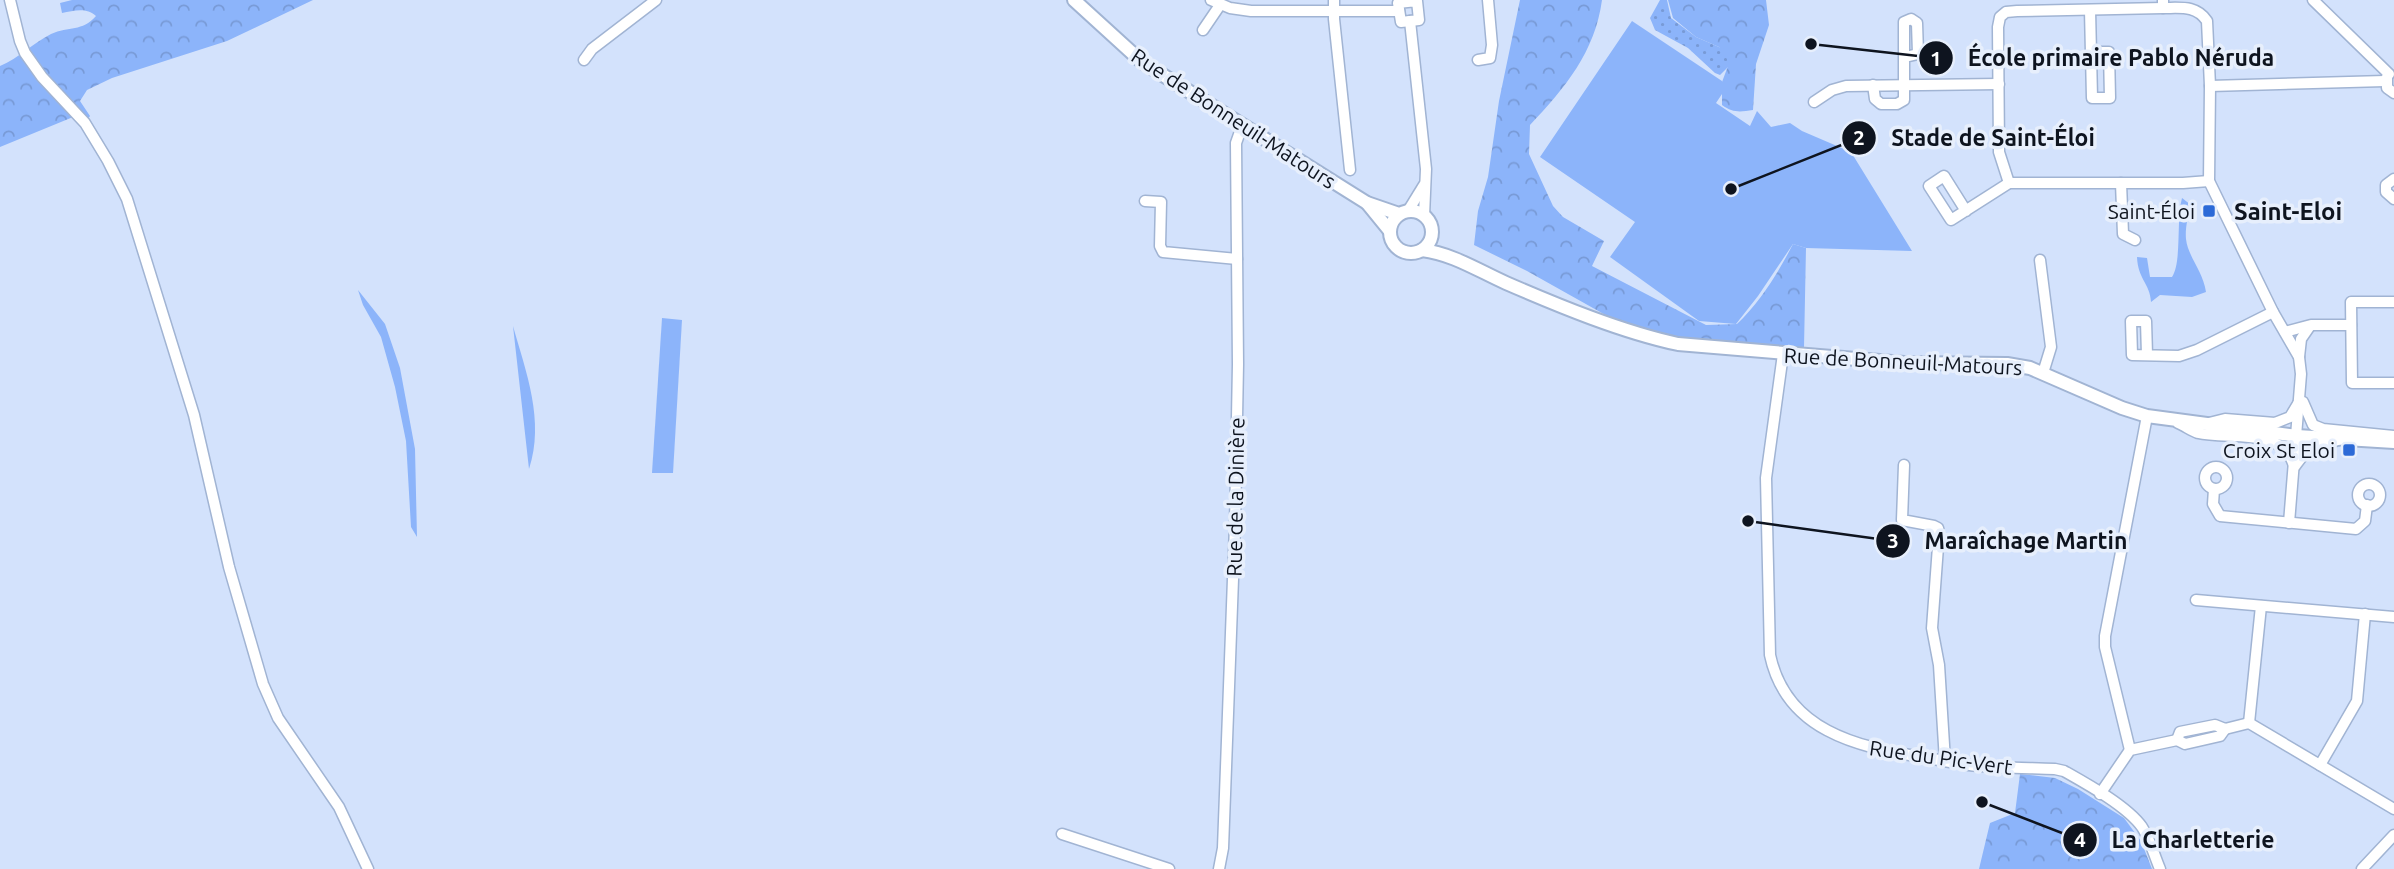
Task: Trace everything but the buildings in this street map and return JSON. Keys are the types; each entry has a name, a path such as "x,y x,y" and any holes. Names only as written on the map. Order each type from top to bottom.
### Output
{"main road":[{"name":"Rue de Bonneuil-Matours","path":"1074,0 1142,62 1367,203 1403,212"},
{"name":"Rue de Bonneuil-Matours","path":"1367,203 1389,230"},
{"path":"1403,212 1424,215 1431,225 1432,235 1428,244 1422,250 1410,253 1400,250 1391,240 1389,230 1392,222 1403,212"},
{"name":"Rue de Bonneuil-Matours","path":"1432,235 1460,259 1509,284 1654,339 1687,345 1904,363 1995,362 2030,368 2122,408 2175,421 2297,436 2394,442"},
{"name":"Rue de Bonneuil-Matours","path":"1422,250 1460,259"}],"street":[{"path":"10,0 25,53 42,77 85,124 127,199 194,415 229,568 262,684 278,718 339,807 368,869"},
{"path":"584,60 592,49 656,0"},
{"path":"1334,0 1350,170"},
{"path":"1203,30 1215,3 1251,11 1334,11 1398,5 1417,0 1419,20 1401,22 1398,5"},
{"path":"1478,60 1490,58 1492,45 1488,0"},
{"path":"2313,0 2390,76"},
{"path":"2009,183 1999,152 2000,17 2006,12 2066,5 2090,10 2163,4 2191,8 2201,13 2207,21 2210,86 2209,181 2298,357 2301,374 2289,523"},
{"path":"2090,10 2092,98 2110,98 2109,52 2091,52"},
{"path":"1410,21 1426,181 1424,215"},
{"path":"1873,85 1877,101 1881,104 1896,104 1904,100 1905,57"},
{"path":"2210,86 2390,76"},
{"path":"2390,76 2387,88 2394,93"},
{"path":"1814,102 1839,87 1999,84"},
{"name":"Rue de la Dinière","path":"1219,869 1223,848 1235,525 1236,143 1242,126"},
{"path":"1966,211 1944,176 1929,186 1951,220 1966,211 2009,183 2209,181"},
{"path":"2394,179 2386,185 2386,192 2394,199"},
{"path":"1403,212 1426,181"},
{"path":"2121,183 2123,234 2135,240"},
{"path":"1145,201 1161,202 1160,246 1163,252 1237,258"},
{"path":"2040,260 2051,347 2043,373"},
{"path":"2394,302 2351,302 2352,383 2394,383"},
{"path":"2147,355 2179,356 2197,351 2273,312"},
{"path":"2285,332 2311,325 2351,325"},
{"path":"2298,357 2301,339 2311,325"},
{"name":"Rue du Pic-Vert","path":"1783,354 1766,478 1769,646 1777,678 1784,693 1800,712 1839,736 1868,748 1978,766 2059,770 2100,794 2139,824 2160,869"},
{"path":"2204,424 2225,419 2275,424 2290,417 2301,399"},
{"path":"2301,399 2313,425 2323,429 2394,436"},
{"path":"2130,750 2105,648 2105,636 2147,415"},
{"path":"2175,421 2197,432 2265,439 2290,453 2294,467"},
{"path":"2294,467 2313,447 2332,444 2342,438"},
{"path":"1904,465 1902,520 1938,528 1932,628 1938,666 1945,761"},
{"path":"2214,489 2213,504 2220,516 2356,529 2365,521 2367,505"},
{"path":"2196,600 2394,617"},
{"path":"2249,723 2261,606"},
{"path":"2320,765 2357,701 2365,614"},
{"path":"2100,794 2130,750 2177,740 2180,732 2215,725 2225,729 2249,723 2394,809"},
{"path":"1062,834 1169,869"},
{"path":"2362,869 2394,835"}],"green space":[{"path":"72,0 313,0 227,41 112,78 87,90 80,101 90,116 85,123 78,115 0,147 0,66 51,34 80,27 96,16 84,11 62,13 60,3"},
{"path":"1520,0 1602,0 1593,36 1577,68 1530,125 1529,154 1553,206 1563,217 1604,241 1592,266 1706,325 1737,324 1768,286 1793,244 1806,248 1804,348 1701,342 1644,329 1609,317 1474,245 1478,211 1488,177 1499,101"},
{"path":"1660,0 1667,0 1671,18 1696,37 1719,47 1725,53 1729,66 1720,75 1688,48 1655,30 1650,18"},
{"path":"1668,0 1766,0 1769,25 1756,64 1753,110 1737,111 1722,105 1722,82 1728,66 1719,47 1696,37 1673,18"},
{"path":"1632,21 1722,81 1722,94 1716,103 1750,126 1757,111 1771,127 1790,123 1851,152 1912,251 1806,248 1793,244 1736,324 1699,321 1610,257 1635,222 1540,157"},
{"path":"2182,198 2191,205 2186,239 2206,292 2192,297 2160,295 2151,302 2149,290 2139,271 2137,257 2147,258 2150,277 2172,277 2177,261"},
{"path":"358,290 385,324 400,368 415,449 417,537 411,527 406,441 395,387 381,337 363,305"},
{"path":"662,318 682,320 673,473 652,473"},
{"path":"513,326 532,397 535,433 529,469"},
{"path":"2020,774 2055,778 2124,818 2141,841 2152,869 1979,869 1990,823 2015,813"}],"place":[{"name":"École primaire Pablo Néruda","path":"1811,44"},
{"name":"Stade de Saint-Éloi","path":"1731,189"},
{"name":"Saint-Éloi","path":"2209,211"},
{"name":"Croix St Eloi","path":"2349,450"},
{"name":"Maraîchage Martin","path":"1748,521"},
{"name":"La Charletterie","path":"1982,802"}],"district":[{"name":"Saint-Eloi","path":"2288,211"}]}
